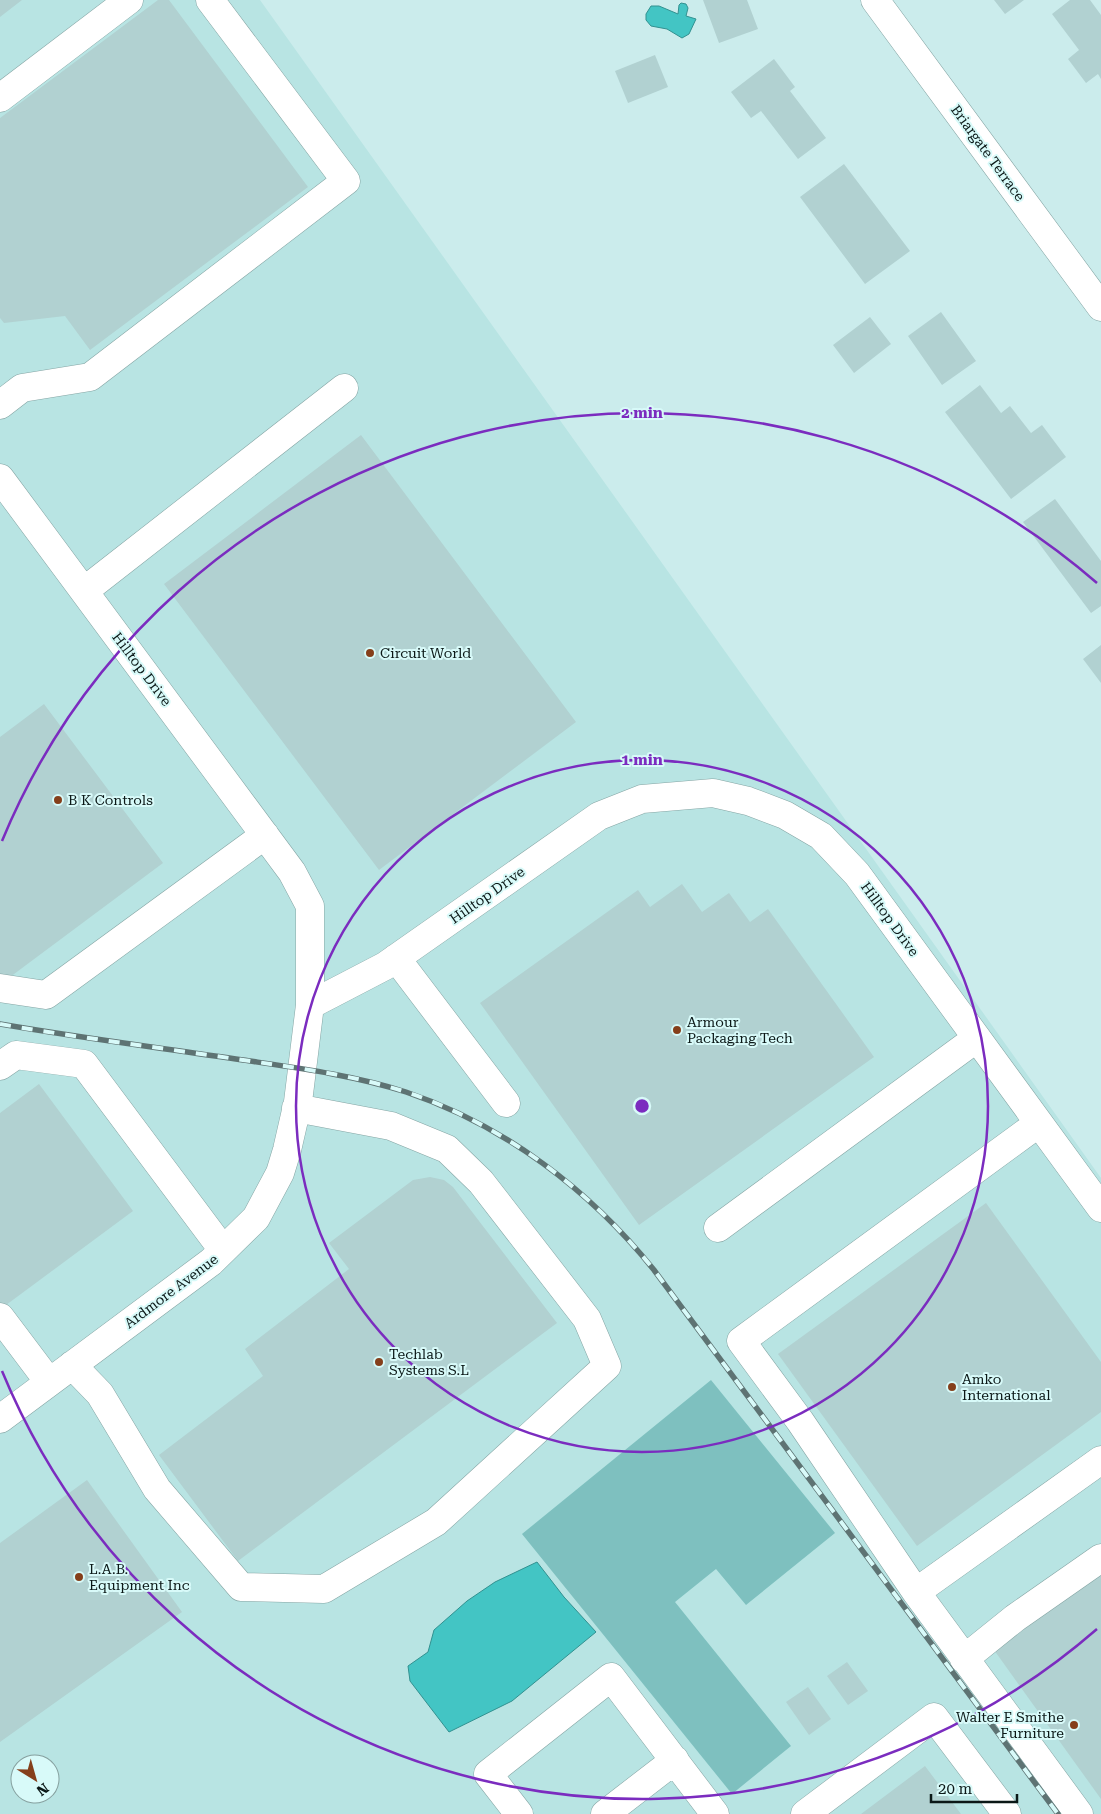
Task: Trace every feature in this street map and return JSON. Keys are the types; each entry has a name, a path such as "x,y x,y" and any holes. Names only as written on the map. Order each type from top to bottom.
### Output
{"street":[{"path":"0,98 129,0"},
{"path":"0,404 22,388 90,377 346,181 210,0"},
{"name":"Briargate Terrace","path":"875,0 1101,306"},
{"path":"84,591 344,388"},
{"name":"Hilltop Drive","path":"0,478 292,872 310,906 310,1005 385,966 599,816 642,799 713,793 748,801 785,814 821,836 857,874 1101,1208"},
{"path":"0,988 46,995 265,835"},
{"path":"396,958 506,1103"},
{"name":"Ardmore Avenue","path":"0,1419 211,1262 256,1218 276,1180 287,1150 296,1108 310,1005"},
{"path":"718,1228 977,1038"},
{"path":"0,1066 16,1055 84,1064 223,1250"},
{"path":"72,1365 100,1394 157,1489 241,1587 324,1589 436,1522 607,1366 587,1319 481,1182 447,1150 391,1126 296,1108"},
{"path":"1039,1123 741,1341 800,1422 916,1592 1079,1814"},
{"path":"0,1317 49,1382"},
{"path":"916,1592 1101,1460"},
{"path":"964,1659 1015,1618 1101,1558"},
{"path":"519,1814 488,1774 610,1677 716,1814"},
{"path":"805,1814 934,1717 1007,1814"},
{"path":"605,1814 674,1760"}],"shaded area":[{"path":"0,0 260,0 1101,1178 1101,1814 0,1814"},
{"path":"681,3 686,4 688,8 686,16 696,19 689,34 682,38 667,29 651,26 646,20 646,14 651,6 659,6 678,14"},
{"path":"711,1380 835,1533 746,1605 716,1569 675,1602 791,1746 732,1794 522,1534"},
{"path":"537,1562 564,1597 596,1632 512,1701 449,1732 410,1681 408,1666 428,1652 434,1630 467,1601 495,1582"}],"building":[{"path":"0,0 22,0 0,17"},
{"path":"158,0 169,0 308,187 90,350 65,316 4,323 0,318 0,118"},
{"path":"703,0 747,0 758,29 719,43"},
{"path":"994,0 1024,0 1005,14"},
{"path":"1070,0 1090,0 1101,15 1101,79 1098,74 1086,83 1068,59 1079,50 1052,14"},
{"path":"655,55 668,87 628,103 615,71"},
{"path":"774,59 795,87 790,91 826,138 798,159 761,111 751,118 731,92"},
{"path":"844,164 910,251 865,284 800,197"},
{"path":"941,312 976,361 942,385 908,336"},
{"path":"870,317 891,344 854,373 833,345"},
{"path":"980,385 1001,413 1010,406 1031,433 1042,425 1066,457 1011,499 945,412"},
{"name":"Circuit World","path":"361,435 576,722 379,870 164,584"},
{"path":"1055,499 1101,561 1101,606 1091,613 1023,522"},
{"path":"1101,645 1101,683 1083,659"},
{"name":"B K Controls","path":"44,704 163,863 2,983 0,980 0,737"},
{"name":"Armour Packaging Tech","path":"682,884 702,912 729,893 750,922 768,909 874,1057 639,1225 480,1003 638,890 650,907"},
{"path":"39,1084 133,1211 2,1308 0,1305 0,1113"},
{"name":"Techlab Systems S.L","path":"430,1177 444,1180 453,1187 557,1323 238,1561 159,1455 263,1376 245,1349 349,1269 329,1243 413,1180"},
{"name":"Amko International","path":"986,1203 1101,1362 1101,1412 917,1546 778,1354"},
{"name":"L.A.B. Equipment Inc","path":"87,1480 182,1612 0,1742 0,1543"},
{"name":"Walter E Smithe Furniture","path":"1101,1573 1101,1799 994,1650"},
{"path":"847,1662 868,1691 848,1705 827,1676"},
{"path":"808,1687 831,1719 809,1735 786,1702"},
{"path":"925,1766 961,1814 861,1814"}],"railway":[{"path":"0,1024 305,1069 386,1086 442,1106 477,1122 543,1163 602,1213 654,1270 1058,1814"}],"place":[{"name":"Circuit World","path":"370,653"},
{"name":"B K Controls","path":"58,800"},
{"name":"Armour Packaging Tech","path":"677,1030"},
{"name":"Techlab Systems S.L","path":"379,1362"},
{"name":"Amko International","path":"952,1387"},
{"name":"L.A.B. Equipment Inc","path":"79,1577"},
{"name":"Walter E Smithe Furniture","path":"1074,1725"}]}
